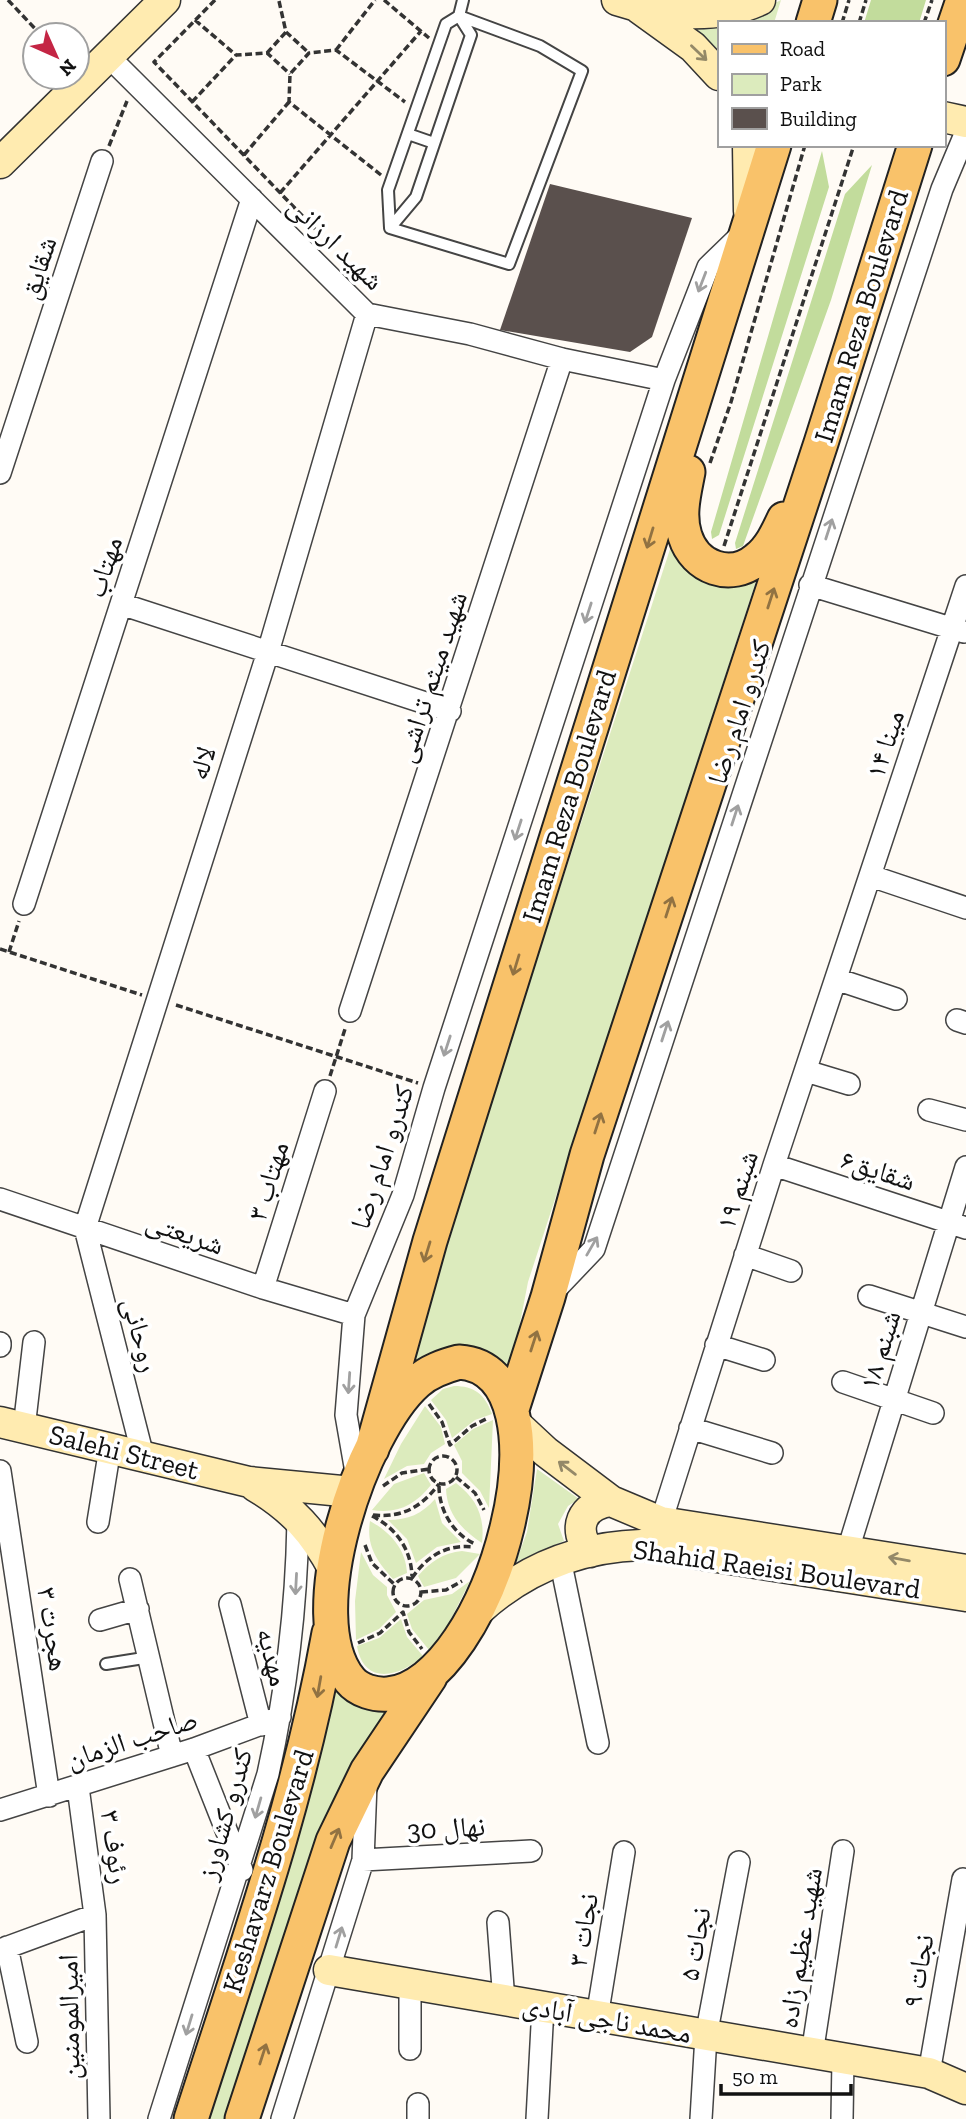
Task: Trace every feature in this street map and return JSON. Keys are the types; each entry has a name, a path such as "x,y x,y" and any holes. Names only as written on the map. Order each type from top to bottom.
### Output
{"main road":[{"path":"0,163 165,0"},
{"path":"626,3 716,13 760,0"},
{"path":"814,21 820,0"},
{"path":"952,55 963,0"},
{"path":"626,3 693,47 718,74"},
{"path":"945,117 966,122"},
{"path":"747,224 748,147"},
{"name":"Imam Reza Boulevard","path":"331,1620 334,1570 368,1490 402,1335 747,224 773,147"},
{"name":"Imam Reza Boulevard","path":"479,1611 507,1523 513,1483 509,1416 548,1297 587,1155 821,443 914,147"},
{"path":"717,325 683,499 683,529 691,549 705,564 717,570 737,570 756,561 775,538 821,443"},
{"path":"249,1482 368,1490 404,1395 428,1374 450,1364 470,1363 491,1374 500,1382 509,1416"},
{"name":"Shahid Raeisi Boulevard","path":"509,1416 546,1452 611,1501 661,1522 966,1570"},
{"name":"Salehi Street","path":"12,1425 249,1482"},
{"path":"249,1482 298,1516 313,1534 334,1570"},
{"path":"590,1552 580,1535 579,1527 593,1507 611,1501"},
{"name":"Shahid Raeisi Boulevard","path":"479,1611 503,1588 560,1559 622,1546 656,1546 966,1596"},
{"name":"Keshavarz Boulevard","path":"242,2119 333,1841 367,1771 431,1663 479,1611"},
{"path":"331,1620 337,1656 359,1688 383,1694 396,1693 431,1663"},
{"name":"Keshavarz Boulevard","path":"191,2119 254,1875 288,1820 317,1702 331,1620"},
{"name":"محمد ناجی آبادی","path":"329,1970 929,2073 966,2089"}],"street":[{"name":"شهید ارزانی","path":"109,57 367,314 470,334 562,359 664,380"},
{"name":"کندرو امام رضا","path":"548,1297 594,1249 810,585 942,189 966,132"},
{"name":"شقایق","path":"0,472 103,160"},
{"name":"مهتاب","path":"24,904 251,200"},
{"name":"کندرو امام رضا","path":"368,1490 346,1415 354,1315 403,1195 434,1088 664,380 708,267 747,224"},
{"path":"869,293 905,301"},
{"name":"لاله","path":"85,1228 268,652 367,314"},
{"name":"شهید میثم تراشی","path":"350,1011 450,711 562,359"},
{"path":"810,585 959,631"},
{"name":"مینا ۱۴","path":"871,876 959,631 966,586"},
{"path":"121,604 450,711"},
{"path":"871,876 966,908"},
{"name":"شبنم ۱۹","path":"661,1522 745,1255 871,876"},
{"path":"836,979 896,999"},
{"path":"806,1071 849,1084"},
{"name":"مهتاب ۳","path":"263,1288 325,1091"},
{"path":"929,1110 966,1120"},
{"name":"شقایق۶","path":"774,1166 957,1225"},
{"name":"شبنم ۱۸","path":"848,1550 921,1311 957,1225 966,1167"},
{"path":"403,1195 443,1205"},
{"name":"شریعتی","path":"0,1199 263,1288 354,1315"},
{"name":"روحانی","path":"85,1228 143,1456"},
{"path":"745,1255 791,1271"},
{"path":"869,1296 966,1327"},
{"path":"12,1425 34,1342"},
{"path":"716,1345 764,1360"},
{"path":"843,1382 933,1413"},
{"path":"690,1428 772,1453"},
{"path":"98,1522 110,1448"},
{"name":"هجرت ۳","path":"0,1478 4,1525 49,1796"},
{"name":"کندرو کشاورز","path":"159,2119 254,1875 268,1774 271,1721 297,1585 298,1516"},
{"path":"560,1559 598,1743"},
{"path":"130,1578 172,1756"},
{"name":"مهدیه","path":"230,1604 271,1721"},
{"path":"100,1620 138,1609"},
{"name":"صاحب الزمان","path":"0,1810 194,1749 271,1721"},
{"path":"194,1749 254,1875"},
{"path":"282,2119 363,1860 367,1771"},
{"name":"رئوف ۳","path":"78,1787 96,1915"},
{"name":"نهال 30","path":"363,1860 531,1851"},
{"name":"شهید عظیم زاده","path":"812,2053 843,1851"},
{"name":"نجات ۳","path":"597,2017 624,1852"},
{"name":"نجات ۵","path":"701,2119 706,2036 739,1862"},
{"name":"نجات ۹","path":"929,2073 963,1879"},
{"path":"27,2042 4,1949 96,1915"},
{"name":"امیرالمومنین","path":"96,1915 99,2119"},
{"path":"499,1922 504,2001"},
{"path":"410,1984 410,2049"},
{"path":"537,2119 542,2007"},
{"path":"842,2119 843,2059"}],"lane":[{"path":"390,228 391,183 446,24 458,16 463,0"},
{"path":"390,228 416,197 471,35 458,16"},
{"path":"390,228 509,264 582,71 540,46 458,16"},
{"path":"408,134 434,143"},
{"path":"106,1664 150,1657"}],"path":[{"path":"8,0 27,21"},
{"path":"215,0 154,62 315,229"},
{"path":"279,0 286,32 309,53"},
{"path":"336,50 375,0"},
{"path":"384,0 438,46"},
{"path":"843,21 849,0"},
{"path":"860,21 866,0"},
{"path":"925,21 932,0"},
{"path":"194,20 236,55"},
{"path":"280,193 421,31"},
{"path":"192,102 236,55 267,53 286,32"},
{"path":"244,155 289,102 290,75 309,53 336,50 416,110"},
{"path":"267,53 290,75"},
{"path":"103,160 134,83"},
{"path":"289,102 391,183"},
{"path":"705,475 731,402 804,147"},
{"path":"723,548 853,147"},
{"path":"9,952 24,904"},
{"path":"0,949 434,1088"},
{"path":"337,1057 350,1011"},
{"path":"419,1407 425,1400 438,1414 450,1445"},
{"path":"447,1456 450,1445 472,1426 509,1416"},
{"path":"447,1456 457,1465 456,1477 447,1484 439,1484 430,1477 429,1469 433,1459 447,1456"},
{"path":"368,1490 402,1473 429,1469"},
{"path":"456,1477 475,1493 486,1520"},
{"path":"368,1490 406,1513 424,1502 439,1484"},
{"path":"412,1578 426,1560 444,1550 484,1548 470,1542 453,1526 442,1505 439,1484"},
{"path":"368,1490 408,1555 412,1578"},
{"path":"359,1548 362,1535"},
{"path":"365,1543 372,1563 394,1584"},
{"path":"421,1592 446,1590 470,1574"},
{"path":"401,1578 412,1578 418,1583 421,1592 415,1604 404,1606 397,1603 392,1594 394,1584 401,1578"},
{"path":"353,1649 352,1644 380,1633 402,1612 404,1606"},
{"path":"402,1612 413,1638 431,1663"}],"green space":[{"path":"781,0 775,21 718,21 718,61 702,45 687,21 771,5"},
{"path":"871,0 926,0 920,21 865,21"},
{"path":"822,151 829,187 719,535 712,539 711,532"},
{"path":"872,165 831,300 743,546 736,549 735,543 845,194"},
{"path":"672,543 759,572 528,1282 510,1374 477,1352 451,1349 426,1356 413,1367 398,1387"},
{"path":"454,1386 478,1392 492,1414 475,1420 452,1438 446,1420 431,1400 443,1389"},
{"path":"425,1406 441,1427 445,1444 431,1453 424,1464 407,1466 384,1479 401,1444"},
{"path":"493,1420 489,1508 480,1491 462,1473 462,1461 454,1445 473,1429"},
{"path":"537,1469 579,1499 568,1506 558,1524 564,1541 516,1562 527,1532"},
{"path":"424,1473 431,1485 412,1503 390,1511 372,1510 394,1484"},
{"path":"456,1483 469,1495 478,1509 482,1525 482,1543 462,1527 449,1506 446,1489"},
{"path":"435,1499 442,1523 461,1542 437,1547 416,1563 407,1539 388,1520 414,1515"},
{"path":"370,1521 396,1542 404,1556 407,1573 393,1579 382,1566 371,1546"},
{"path":"462,1551 480,1554 456,1578 424,1587 418,1576 427,1566 443,1556"},
{"path":"361,1552 373,1575 387,1587 387,1595 396,1612 379,1629 356,1640 355,1601"},
{"path":"470,1581 449,1623 429,1650 412,1629 407,1614 424,1600 452,1594"},
{"path":"401,1619 407,1637 423,1656 404,1669 394,1672 384,1674 367,1668 357,1646 379,1638"},
{"path":"336,1685 392,1708 227,2119 201,2119 325,1736"}],"building":[{"path":"550,184 692,218 652,337 630,352 500,330"}]}
